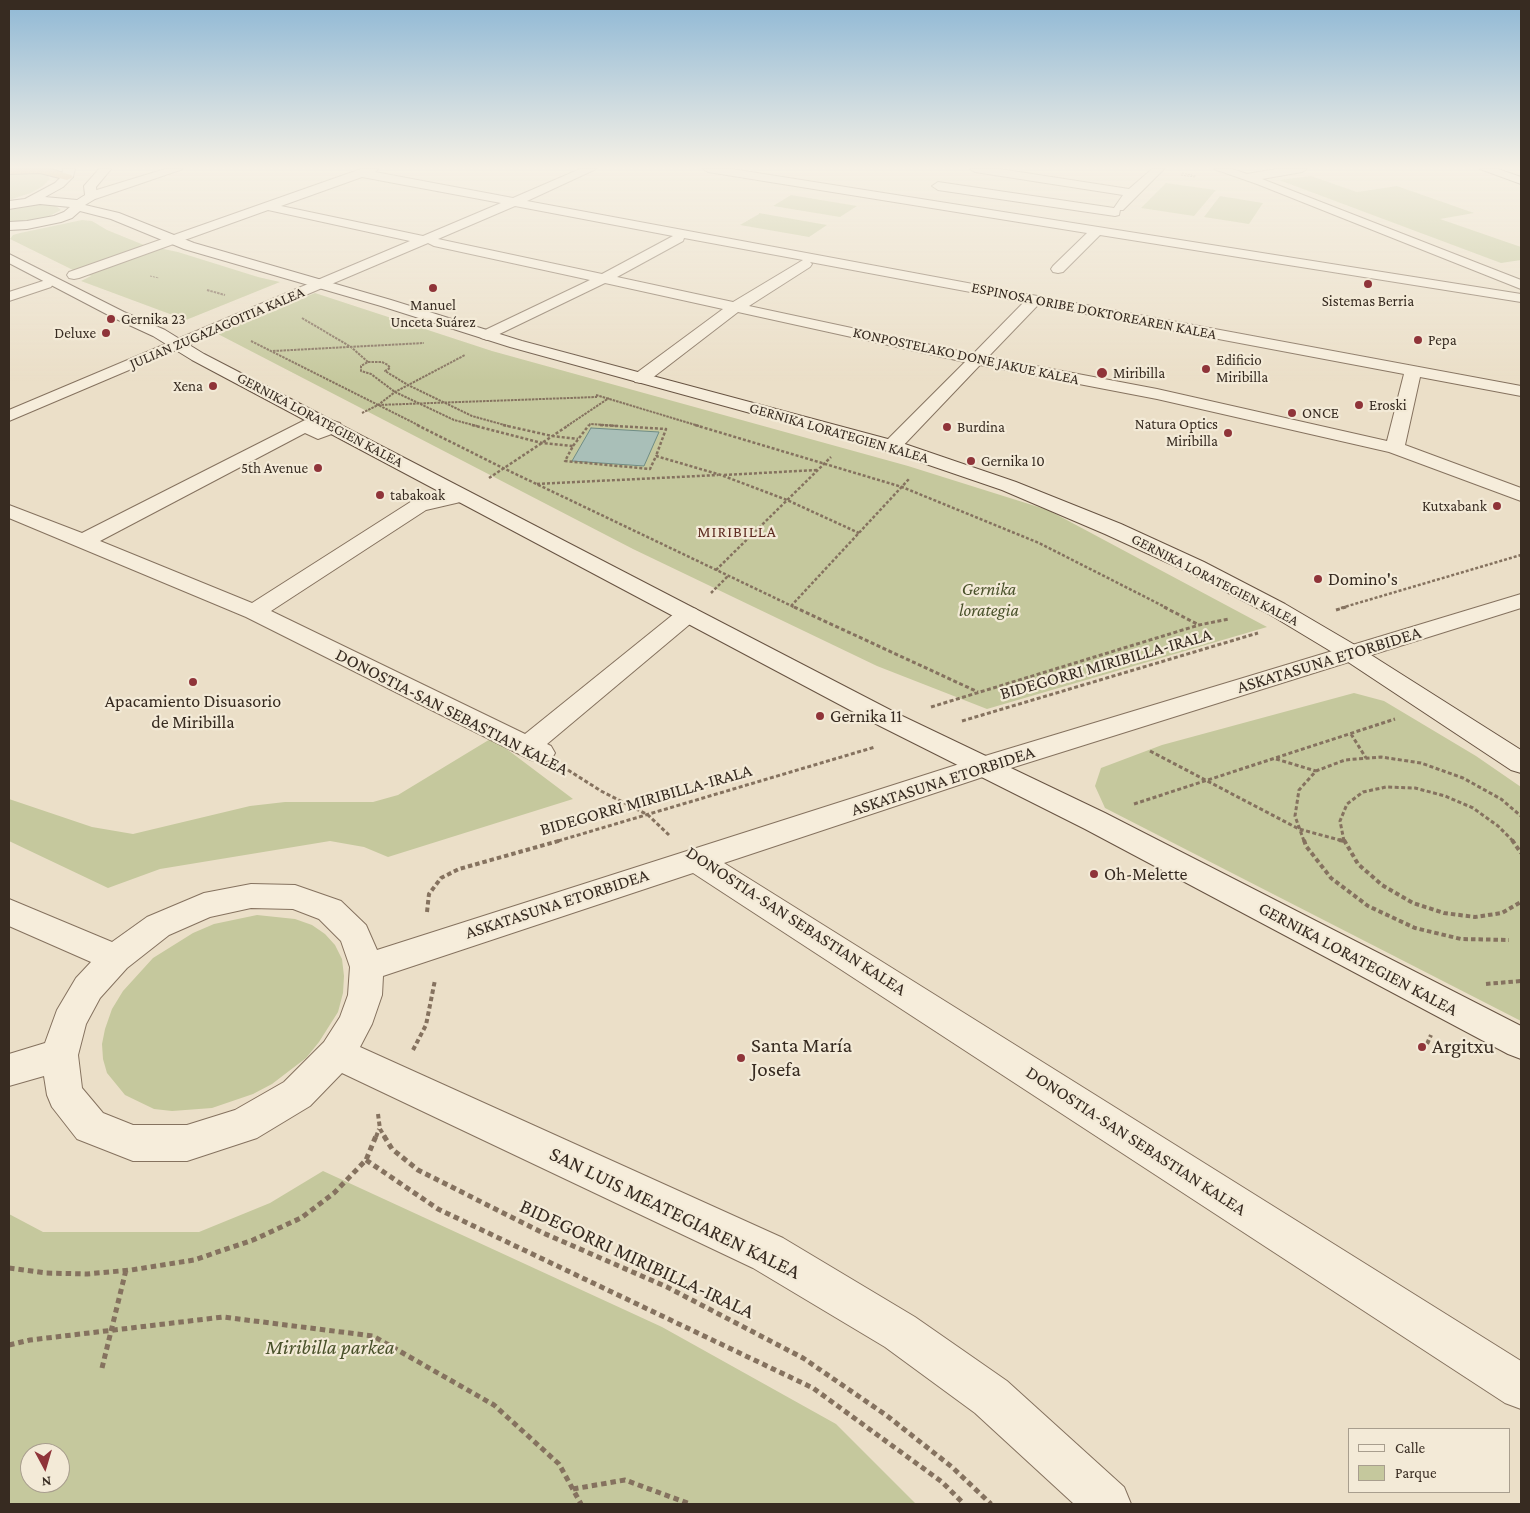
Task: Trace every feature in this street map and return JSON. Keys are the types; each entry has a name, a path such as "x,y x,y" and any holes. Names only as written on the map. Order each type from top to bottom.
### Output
{"street":[{"name":"GERNIKA LORATEGIEN KALEA","path":"170,240 487,335 892,446 1051,503 1179,560 1276,609 1351,653 1521,763"},
{"path":"74,275 177,240"},
{"name":"JULIAN ZUGAZAGOITIA KALEA","path":"9,416 425,240"},
{"name":"KONPOSTELAKO DONE JAKUE KALEA","path":"425,240 975,359 1157,394 1395,448 1521,495"},
{"path":"487,335 602,279 675,240"},
{"name":"ESPINOSA ORIBE DOKTOREAREN KALEA","path":"714,240 1521,392"},
{"path":"1058,269 1088,240"},
{"path":"1158,240 1521,298"},
{"path":"1405,240 1521,285"},
{"name":"GERNIKA LORATEGIEN KALEA","path":"9,258 119,315 159,333 462,496 889,720 1095,821 1521,1043"},
{"path":"641,378 736,307 805,264"},
{"path":"9,297 46,284"},
{"path":"892,446 1034,300"},
{"path":"1395,448 1413,372"},
{"path":"84,541 305,426 318,433 334,427"},
{"path":"254,612 419,505 462,496"},
{"name":"DONOSTIA-SAN SEBASTIAN KALEA","path":"9,511 254,612 534,750"},
{"name":"ASKATASUNA ETORBIDEA","path":"367,967 985,766 1521,601"},
{"path":"534,750 688,614"},
{"name":"DONOSTIA-SAN SEBASTIAN KALEA","path":"696,859 1521,1387"},
{"path":"252,896 295,897 330,910 355,934 367,967 364,995 355,1024 337,1053 297,1094 244,1125 187,1142 133,1143 90,1126 65,1095 60,1055 69,1021 88,988 115,958 158,926 204,906 252,896"},
{"path":"9,912 115,958"},
{"name":"SAN LUIS MEATEGIAREN KALEA","path":"337,1053 768,1253 900,1332 991,1397 1107,1504"},
{"path":"9,1070 60,1055"}],"path":[{"path":"297,315 351,347 368,362"},
{"path":"271,351 427,343 410,338"},
{"path":"245,339 536,484 791,606 978,692 1199,625 1039,543 902,487 592,394"},
{"path":"378,405 395,392 465,354 456,352"},
{"path":"573,446 542,443 454,420 395,392 370,374 361,371 361,366 368,362 382,362 390,368 385,371 408,385 443,404 472,416 552,436 578,439"},
{"path":"462,496 641,378"},
{"path":"378,405 419,405 601,396"},
{"path":"590,424 666,429 650,469 565,461 578,439 590,424"},
{"path":"716,570 853,436"},
{"path":"656,456 721,475 787,500 859,533"},
{"path":"791,606 928,458"},
{"path":"536,484 817,470"},
{"path":"1328,612 1521,555"},
{"name":"BIDEGORRI MIRIBILLA-IRALA","path":"961,722 1260,633"},
{"path":"1125,807 1398,718"},
{"path":"1351,734 1366,758"},
{"name":"BIDEGORRI MIRIBILLA-IRALA","path":"427,908 430,894 441,878 459,869 648,815 884,744"},
{"name":"DONOSTIA-SAN SEBASTIAN KALEA","path":"534,750 601,791 648,815 696,859"},
{"path":"1150,752 1299,829 1344,842"},
{"path":"1509,940 1461,939 1442,935 1415,928 1368,906 1330,878 1306,846 1295,816 1299,790 1316,771 1345,760 1381,757 1421,763 1463,778 1501,798 1521,816"},
{"path":"1275,758 1316,771"},
{"path":"1521,853 1517,845 1498,826 1473,808 1445,796 1415,788 1386,787 1363,792 1347,804 1340,821 1344,842 1358,864 1382,885 1413,903 1444,913 1476,917 1502,913 1521,902"},
{"path":"408,1060 426,1025 435,980"},
{"name":"BIDEGORRI MIRIBILLA-IRALA","path":"377,1112 380,1129 392,1149 418,1170 604,1262 667,1287 803,1358 886,1415 952,1467 991,1504"},
{"path":"9,1268 46,1273 87,1274 126,1270 194,1260 252,1240 301,1218 334,1194 366,1160 380,1129"},
{"path":"366,1160 438,1209 813,1388 942,1482 964,1504"},
{"path":"102,1368 126,1270"},
{"path":"9,1345 30,1340 224,1316 373,1336 494,1405 559,1464 582,1504"},
{"path":"573,1489 625,1480 690,1504"}],"green space":[{"path":"11,240 131,240 144,245 178,252 280,282 186,320 81,281 91,276 73,270"},
{"path":"1438,240 1500,240 1521,247 1521,260 1501,263"},
{"name":"Gernika lorategia","path":"315,293 492,351 908,466 1048,510 1267,627 987,709 877,666 633,549 216,333"},
{"path":"1354,693 1384,701 1476,756 1521,787 1521,1021 1105,808 1095,786 1101,768 1162,745"},
{"path":"492,738 573,799 388,857 364,847 330,841 160,869 108,888 9,841 9,799 92,827 133,834 250,806 285,802 373,802 398,795"},
{"path":"257,915 295,919 312,925 325,934 335,945 342,959 343,993 338,1012 319,1042 306,1058 272,1084 253,1094 212,1108 172,1111 154,1109 125,1095 107,1073 103,1059 102,1044 112,1009 123,991 153,958 193,933 214,924"},
{"name":"Miribilla parkea","path":"323,1171 662,1327 836,1424 916,1504 9,1504 9,1214 43,1232 199,1232 270,1203"}],"water":[{"path":"591,428 659,432 644,466 572,461"}],"place":[{"name":"Sistemas Berria","path":"1368,284"},
{"name":"Manuel Unceta Suárez","path":"433,288"},
{"name":"Gernika 23","path":"111,319"},
{"name":"Deluxe","path":"106,333"},
{"name":"Pepa","path":"1418,340"},
{"name":"Edificio Miribilla","path":"1206,369"},
{"name":"Miribilla","path":"1102,373"},
{"name":"Xena","path":"213,386"},
{"name":"Eroski","path":"1359,405"},
{"name":"ONCE","path":"1292,413"},
{"name":"Burdina","path":"947,427"},
{"name":"Natura Optics Miribilla","path":"1228,433"},
{"name":"Gernika 10","path":"971,461"},
{"name":"5th Avenue","path":"318,468"},
{"name":"tabakoak","path":"380,495"},
{"name":"Kutxabank","path":"1497,506"},
{"name":"Domino's","path":"1318,579"},
{"name":"Apacamiento Disuasorio de Miribilla","path":"193,682"},
{"name":"Gernika 11","path":"820,716"},
{"name":"Oh-Melette","path":"1094,874"},
{"name":"Argitxu","path":"1422,1047"},
{"name":"Santa María Josefa","path":"741,1058"}],"district":[{"name":"MIRIBILLA","path":"737,532"}]}
